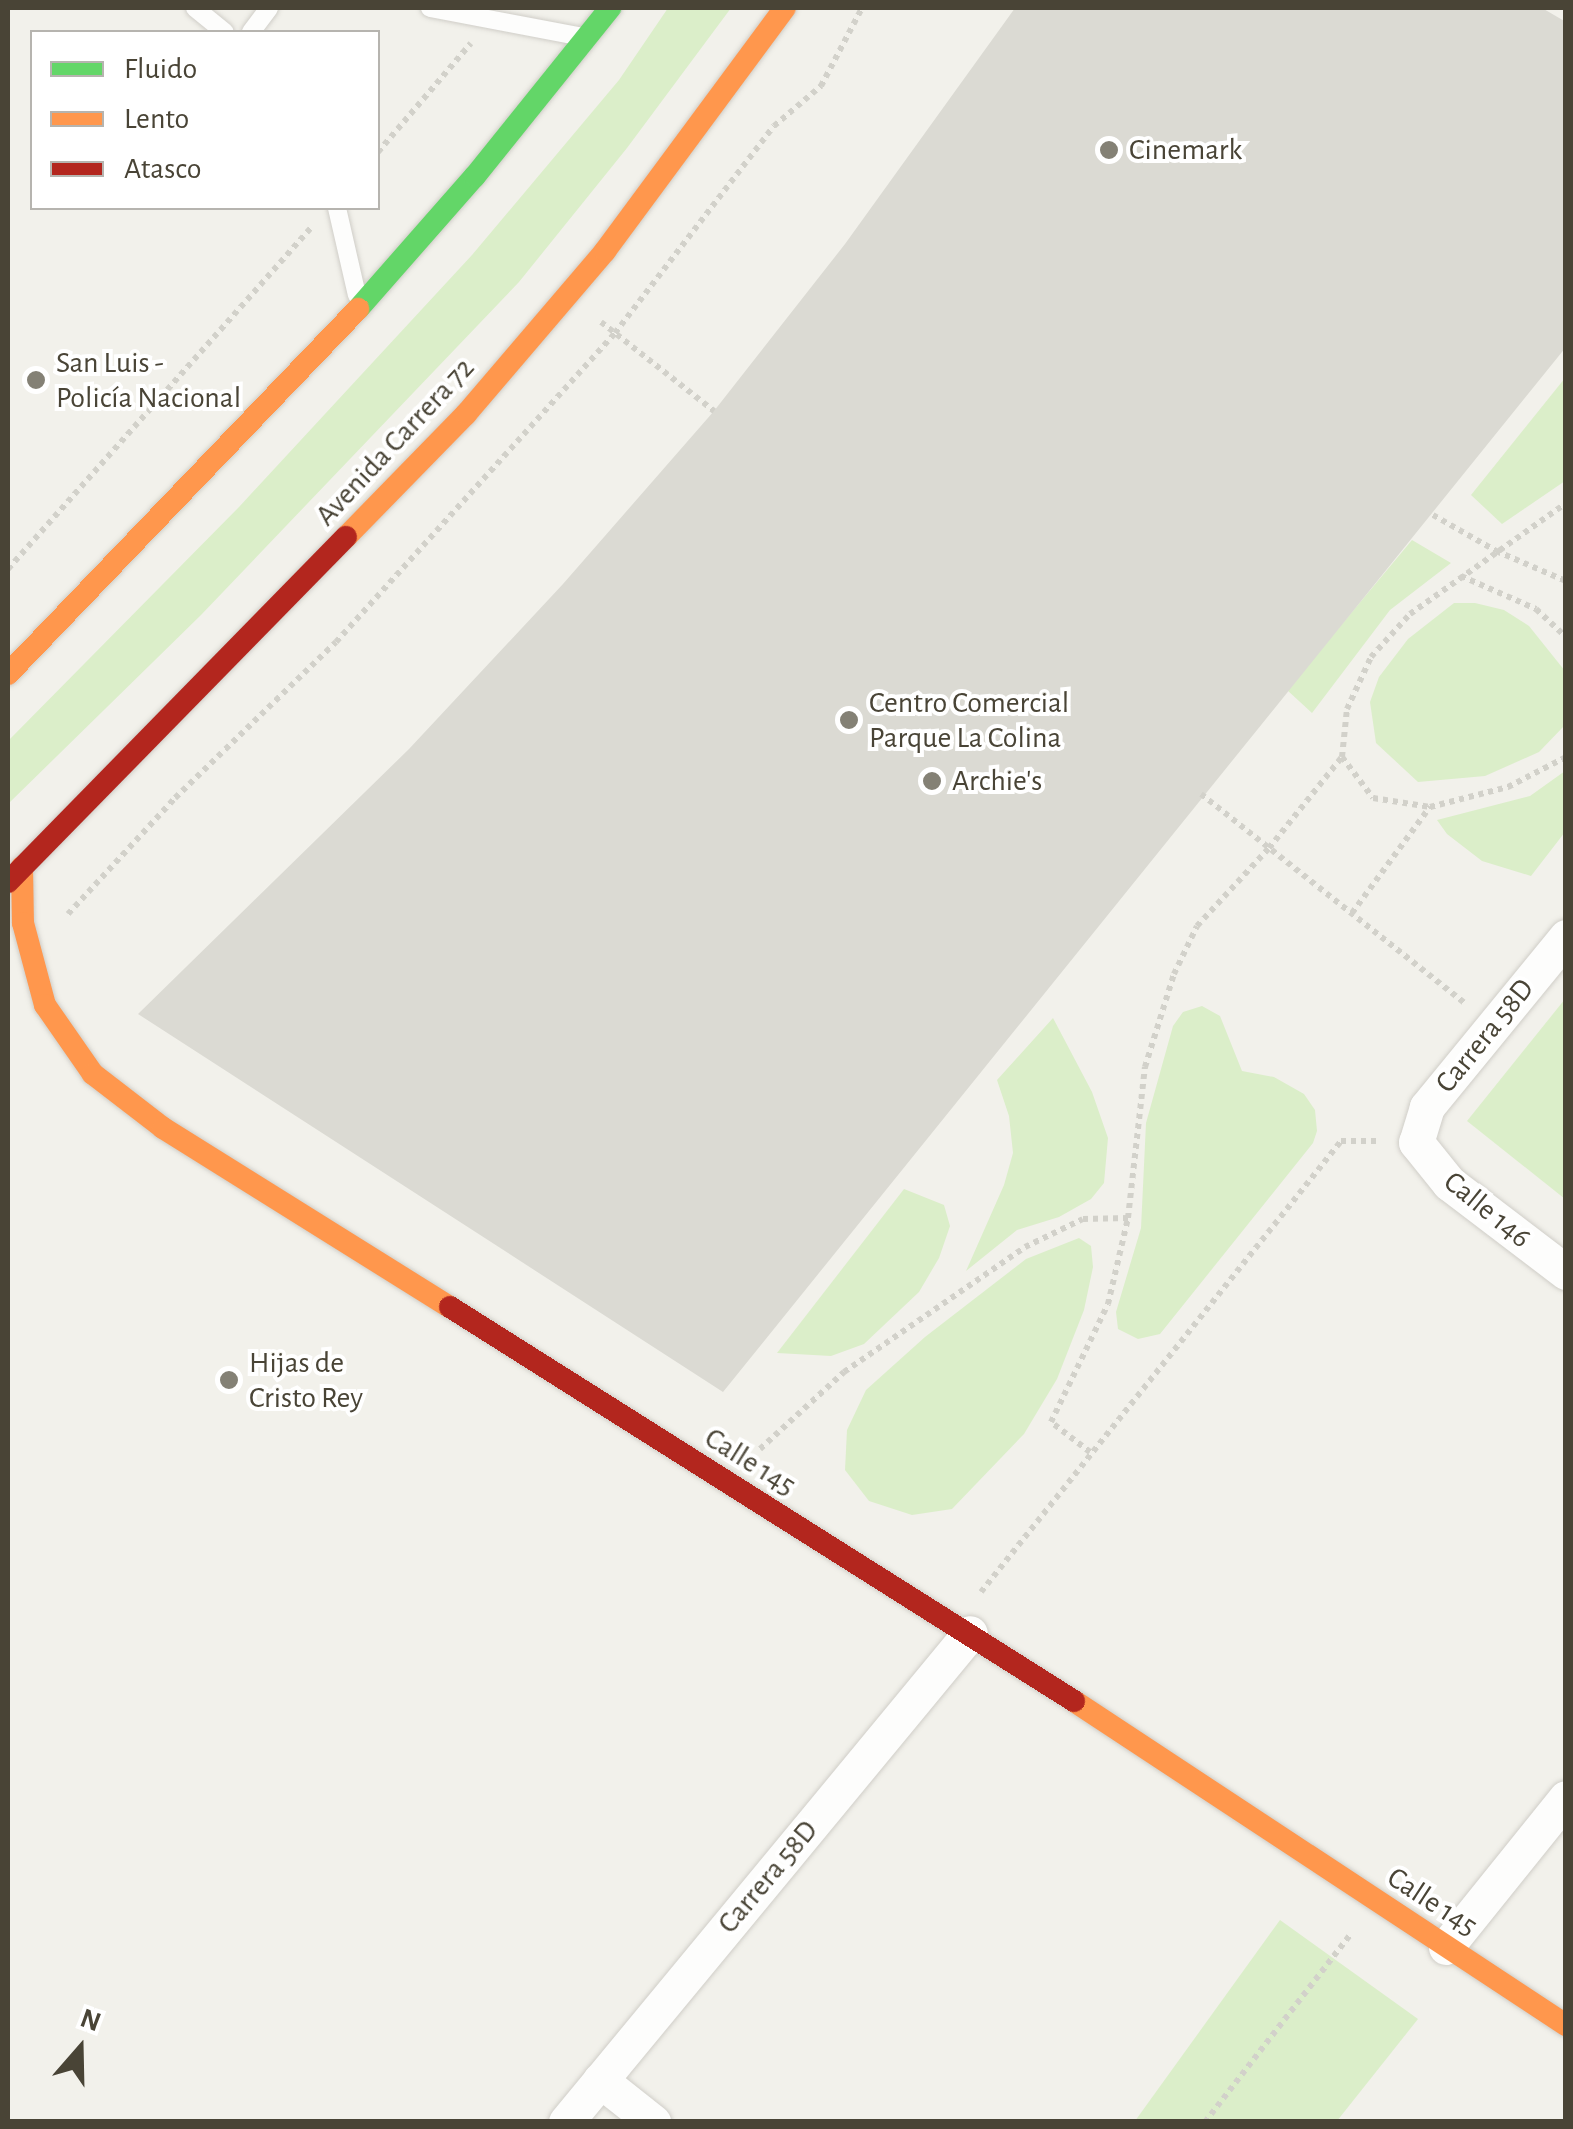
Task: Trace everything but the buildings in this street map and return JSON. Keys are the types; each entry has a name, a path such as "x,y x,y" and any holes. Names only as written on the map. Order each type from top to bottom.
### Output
{"main road":[{"path":"8,674 360,307 610,8"},
{"name":"Avenida Carrera 72","path":"15,874 466,414 605,251 785,8"},
{"name":"Calle 145","path":"15,874 23,923 45,1005 93,1074 163,1128 963,1629 1566,2025"}],"street":[{"name":"Carrera 58D","path":"1416,1142 1427,1107 1566,937"},
{"name":"Calle 146","path":"1416,1142 1449,1182 1566,1272"},
{"name":"Carrera 58D","path":"566,2122 963,1629"},
{"path":"1446,1947 1566,1798"},
{"path":"600,2080 653,2122"}],"lane":[{"path":"195,8 223,30"},
{"path":"253,30 270,8"},
{"path":"430,8 588,38"},
{"path":"336,210 360,307"}],"path":[{"path":"380,150 490,20"},
{"path":"8,569 318,221"},
{"path":"566,294 714,411"},
{"path":"1090,1452 1050,1422 1108,1304 1128,1218 1144,1067 1174,974 1197,926 1269,848 1342,757 1347,710 1372,657 1410,614 1566,502"},
{"path":"1433,515 1496,551 1566,581"},
{"path":"1461,576 1536,609 1566,637"},
{"path":"1342,757 1374,798 1430,807 1508,787 1566,757"},
{"path":"1201,794 1494,1026"},
{"path":"1352,913 1430,807"},
{"path":"963,1629 1090,1452 1341,1141 1416,1142"},
{"path":"724,1482 844,1372 1026,1248 1084,1220 1128,1218"},
{"path":"1206,2122 1376,1902"}],"green space":[{"path":"668,8 731,8 627,148 519,282 201,615 8,804 8,741 239,507 472,255 619,80"},
{"path":"1565,378 1565,481 1502,524 1471,495"},
{"path":"1412,540 1451,563 1390,610 1312,713 1287,690"},
{"path":"1454,603 1504,610 1529,626 1565,671 1565,725 1539,752 1485,776 1418,782 1376,743 1370,702 1379,677 1408,639"},
{"path":"1565,771 1565,832 1531,876 1482,861 1447,834 1437,820 1530,796"},
{"path":"1565,999 1565,1199 1467,1121"},
{"path":"1202,1006 1220,1016 1242,1071 1274,1077 1304,1094 1315,1110 1317,1131 1313,1143 1160,1334 1138,1339 1118,1329 1116,1312 1141,1228 1146,1123 1173,1026 1183,1012"},
{"path":"1053,1018 1092,1092 1108,1138 1104,1183 1091,1199 1059,1217 1017,1230 966,1271 1004,1185 1013,1153 1009,1116 997,1080"},
{"path":"904,1189 944,1205 950,1226 939,1258 919,1292 864,1344 831,1356 777,1353"},
{"path":"1079,1238 1091,1246 1093,1267 1084,1310 1057,1379 1024,1434 952,1509 912,1515 869,1501 845,1470 847,1430 866,1390 925,1337 1026,1259"},
{"path":"1280,1920 1418,2019 1337,2121 1135,2121"}],"traffic: fast":[{"path":"358,309 475,176 610,8"}],"traffic: slow":[{"path":"346,537 466,414 605,251 785,8"},
{"path":"8,674 358,309"},
{"path":"22,867 23,923 45,1005 93,1074 163,1128 450,1307"},
{"path":"1074,1701 1566,2025"}],"traffic: jam":[{"path":"8,882 346,537"},
{"path":"450,1307 1074,1701"}],"place":[{"name":"Cinemark","path":"1109,150"},
{"name":"San Luis - Policía Nacional","path":"36,380"},
{"name":"Centro Comercial Parque La Colina","path":"849,720"},
{"name":"Archie's","path":"932,781"},
{"name":"Hijas de Cristo Rey","path":"229,1380"}]}
